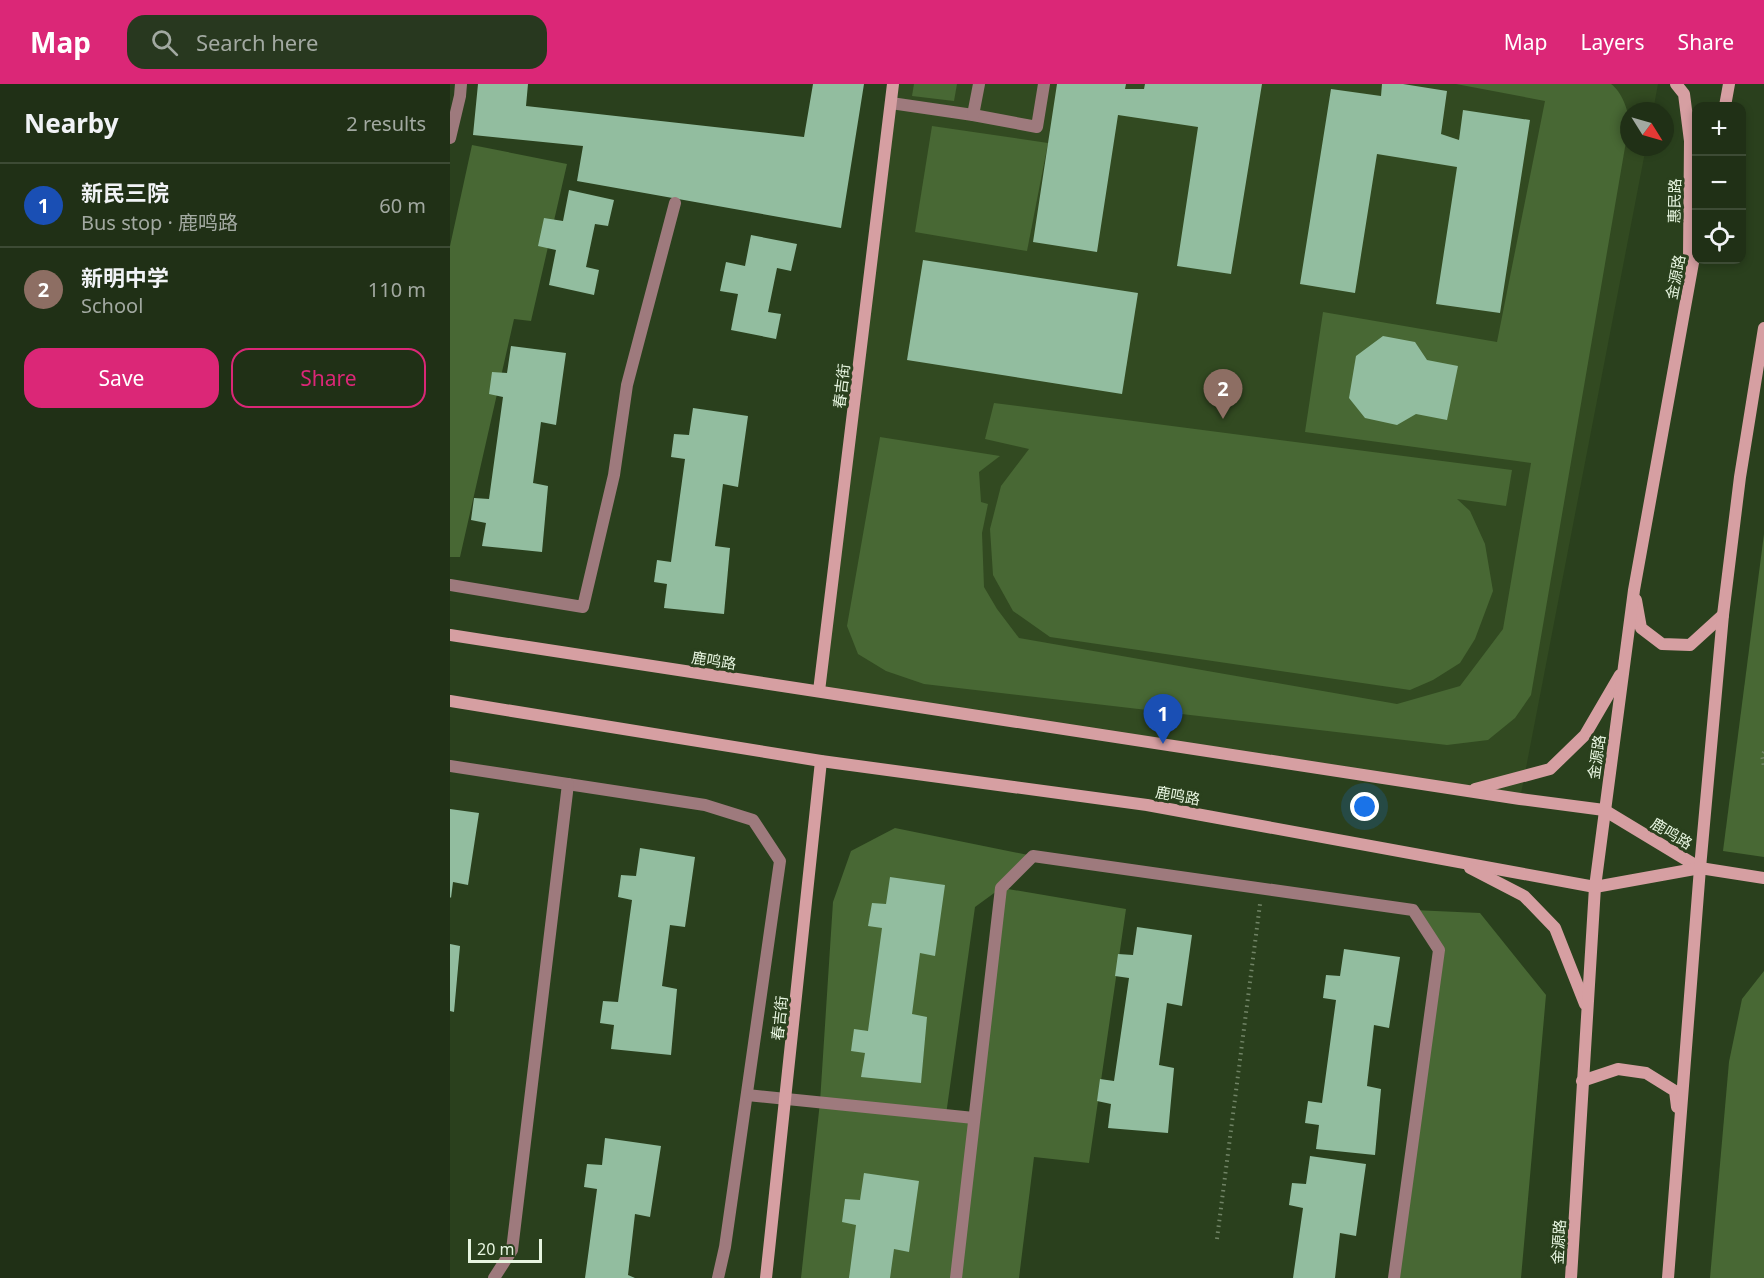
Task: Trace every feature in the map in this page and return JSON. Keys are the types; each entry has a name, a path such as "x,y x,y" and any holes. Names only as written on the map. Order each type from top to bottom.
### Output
{"main road":[{"name":"春吉街","path":"819,691 893,84"},
{"name":"惠民路","path":"1676,84 1684,94 1690,141 1688,286"},
{"path":"1726,102 1729,84"},
{"name":"金源路","path":"1570,1278 1595,886 1604,810 1634,590 1692,264"},
{"path":"1668,1278 1700,868 1723,615 1740,477 1764,328"},
{"path":"1634,590 1641,628 1662,644 1690,645 1723,615"},
{"name":"鹿鸣路","path":"450,635 1604,810 1700,868"},
{"path":"1469,791 1550,769 1586,735 1623,669"},
{"name":"鹿鸣路","path":"450,701 821,761 1147,805 1595,886 1700,868"},
{"name":"春吉街","path":"766,1278 821,761"},
{"path":"1459,862 1524,896 1555,928 1587,1009"},
{"path":"1700,868 1764,878"},
{"path":"1582,1081 1618,1069 1646,1073 1675,1091 1679,1138"}],"lane":[{"path":"450,138 461,84"},
{"path":"973,115 979,84"},
{"path":"891,103 1037,127 1044,84"},
{"path":"450,585 583,607 614,475 627,385 675,202"},
{"path":"450,766 705,804 753,819 780,861 725,1247 718,1278"},
{"path":"494,1278 512,1250 568,784"},
{"path":"956,1278 1001,888 1033,856 1413,910 1439,950 1394,1278"},
{"path":"747,1095 974,1118"}],"path":[{"path":"1764,752 1762,755 1764,767"},
{"path":"1217,1239 1262,889"}],"shaded area":[{"path":"893,84 1658,84 1655,102 1620,102 1620,156 1644,156 1520,799 820,691"},
{"path":"914,84 957,84 954,101 912,96"},
{"path":"1456,84 1611,84 1624,102 1620,102 1620,156 1624,156 1531,695 1515,718 1488,740 1447,745 924,684 886,671 858,654 847,626 880,437 1000,456 979,472 981,502 988,504 982,533 984,587 1019,638 1397,704 1460,686 1503,629 1531,463 1305,432 1323,312 1497,342 1545,101"},
{"path":"932,126 1048,143 1027,251 915,232"},
{"path":"472,145 567,164 531,321 514,319 460,557 450,557 450,246"},
{"path":"994,403 1512,470 1506,506 1457,499 1470,511 1485,544 1493,591 1475,639 1460,663 1433,680 1410,690 1050,637 1013,611 993,575 990,529 1001,486 1029,449 985,439"},
{"path":"1764,534 1764,857 1723,851"},
{"path":"895,828 1033,856 1002,888 1126,909 1089,1163 1034,1157 1019,1278 801,1278 820,1102 833,902 851,851","holes":["1001,888 974,1118 946,1115 975,907"]},
{"path":"1413,910 1480,913 1546,995 1521,1278 1394,1278 1439,950"},
{"path":"1764,971 1764,1278 1710,1278 1729,1062 1742,999"}],"building":[{"path":"478,84 528,84 526,106 804,137 813,84 864,84 841,228 577,181 583,146 473,135"},
{"path":"1057,84 1126,84 1125,89 1144,89 1145,84 1262,84 1231,274 1177,266 1198,127 1118,115 1097,252 1033,242"},
{"path":"1382,84 1403,84 1447,91 1441,134 1459,140 1463,110 1530,120 1500,313 1436,304 1457,167 1377,154 1355,293 1300,284 1331,89 1381,96"},
{"path":"569,190 614,200 608,226 595,224 586,267 599,270 594,295 549,285 556,250 538,246 544,218 563,221"},
{"path":"751,235 797,244 791,271 777,268 768,312 781,314 776,339 731,330 738,294 720,291 726,262 745,266"},
{"path":"923,260 1138,293 1122,394 907,360"},
{"path":"1383,336 1415,342 1427,360 1458,366 1447,420 1416,414 1397,425 1365,418 1349,398 1356,356"},
{"path":"511,346 566,353 556,425 541,422 533,483 548,486 542,552 482,546 486,523 471,520 474,498 489,499 503,397 489,394 492,372 507,373"},
{"path":"693,408 748,416 738,487 723,484 715,546 730,548 724,614 664,608 667,584 654,582 657,560 671,562 685,459 671,457 674,434 689,435"},
{"path":"450,809 479,813 468,885 453,882 451,898 450,897"},
{"path":"640,848 695,857 685,927 670,925 662,986 677,989 671,1055 611,1049 614,1025 600,1023 603,1001 618,1002 632,900 618,897 621,875 636,876"},
{"path":"890,877 945,885 935,956 920,953 912,1014 927,1017 921,1083 861,1077 865,1053 851,1051 854,1029 868,1031 882,928 868,926 872,903 886,904"},
{"path":"1137,927 1192,935 1182,1006 1167,1003 1159,1065 1174,1068 1168,1133 1108,1128 1111,1104 1097,1101 1100,1079 1114,1081 1129,978 1115,976 1118,954 1133,955"},
{"path":"450,944 460,946 454,1012 450,1011"},
{"path":"1344,949 1400,957 1389,1028 1374,1025 1367,1086 1381,1089 1375,1155 1316,1149 1319,1125 1305,1123 1308,1101 1322,1103 1336,1000 1323,998 1326,975 1340,976"},
{"path":"605,1138 661,1146 650,1217 635,1214 628,1275 635,1278 585,1278 597,1189 584,1187 587,1164 602,1165"},
{"path":"1310,1156 1366,1164 1356,1236 1340,1233 1335,1278 1293,1278 1303,1208 1289,1205 1292,1183 1306,1184"},
{"path":"864,1173 919,1181 909,1252 894,1249 890,1278 849,1278 856,1225 842,1222 845,1199 860,1200"}],"place":[{"name":"新明中学","path":"1223,419"},
{"name":"新民三院","path":"1163,744"}]}
